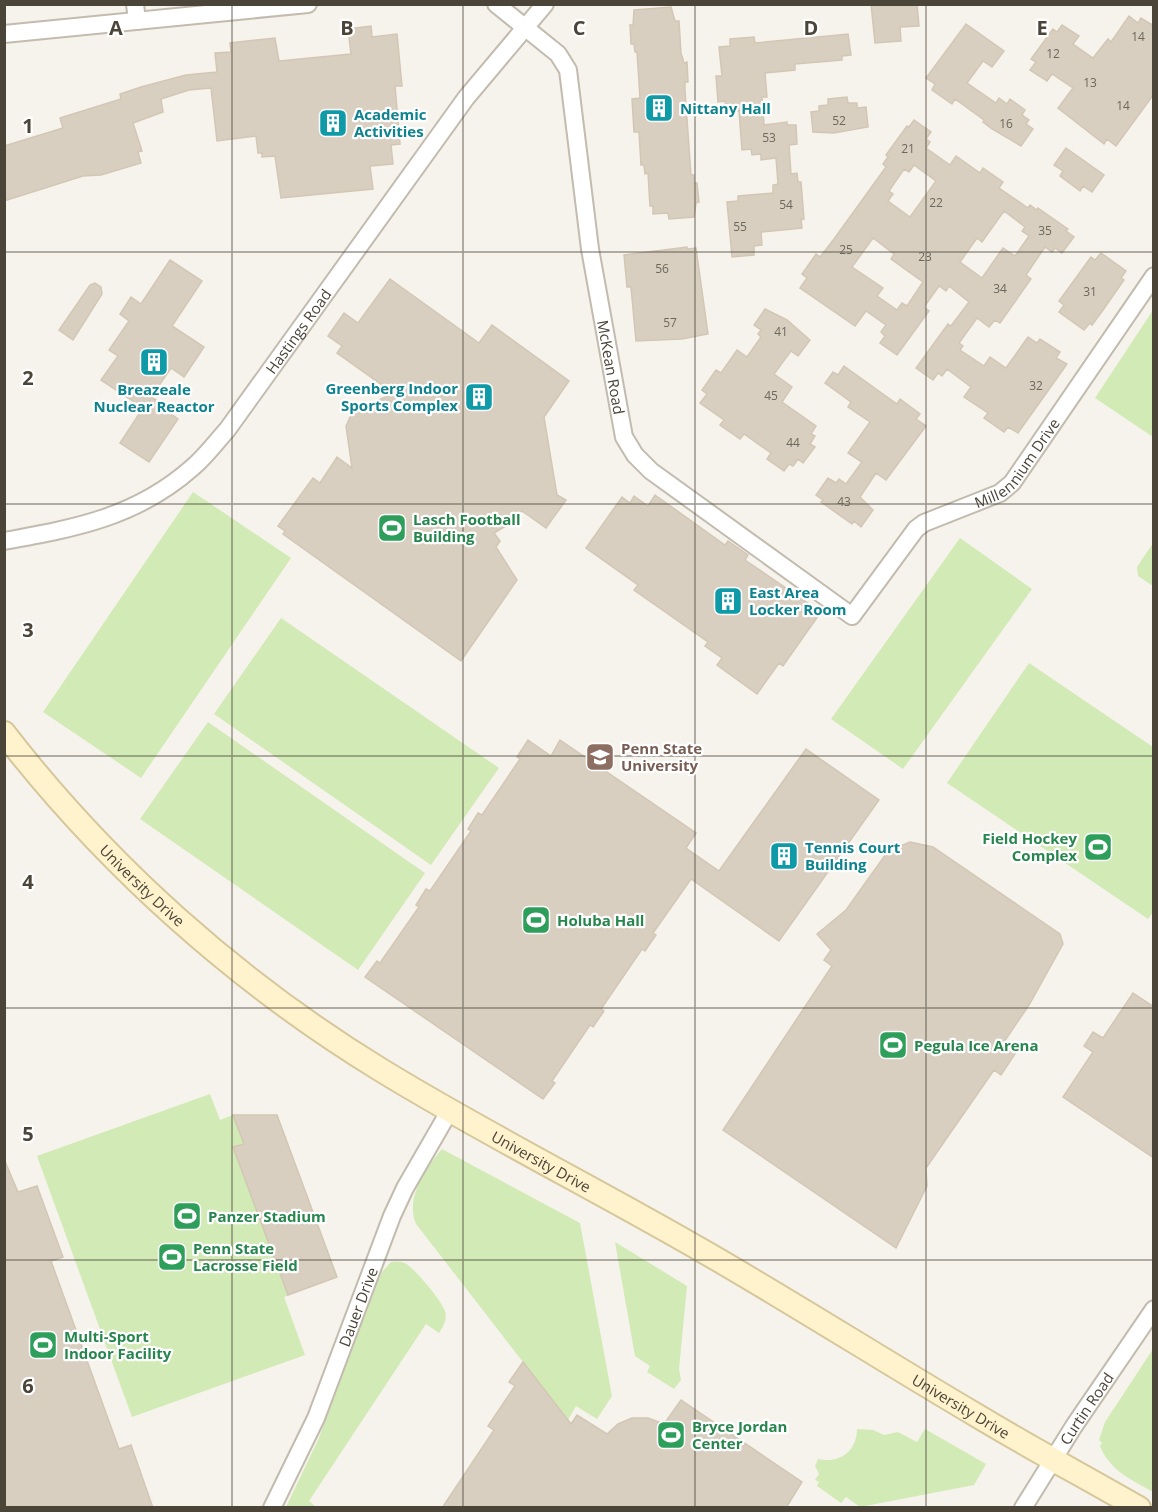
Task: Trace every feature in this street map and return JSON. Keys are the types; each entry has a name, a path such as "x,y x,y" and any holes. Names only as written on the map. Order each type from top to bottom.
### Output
{"main road":[{"name":"University Drive","path":"4,733 40,778 106,850 194,932 254,982 324,1033 450,1110 704,1251 1053,1460 1139,1508"}],"street":[{"path":"4,34 136,13 308,4"},
{"name":"McKean Road","path":"496,4 558,54 568,70 590,249 624,437 635,455 651,471 852,616"},
{"name":"Hastings Road","path":"4,541 76,528 107,519 146,501 194,466 228,430 466,98 544,4"},
{"name":"Millennium Drive","path":"852,616 916,530 924,523 1000,493 1012,483 1154,276"},
{"name":"Dauer Drive","path":"272,1508 316,1418 396,1207 450,1110"},
{"name":"Curtin Road","path":"1023,1508 1154,1309"}],"green space":[{"path":"1153,310 1154,437 1095,398"},
{"path":"193,492 291,558 141,778 43,712"},
{"path":"960,538 1032,589 903,769 831,719"},
{"path":"1153,543 1153,586 1138,576 1137,567"},
{"path":"281,618 499,768 431,865 214,714"},
{"name":"Field Hockey Complex","path":"1029,663 1153,747 1154,911 1148,919 947,783"},
{"path":"208,722 425,873 358,970 140,819"},
{"name":"Panzer Stadium","path":"210,1094 220,1120 233,1115 277,1115 337,1277 284,1297 305,1355 132,1417 37,1156"},
{"path":"442,1149 580,1223 612,1396 597,1419 576,1406 568,1420 416,1224 413,1204 418,1184"},
{"path":"615,1242 687,1286 679,1369 681,1380 674,1389 647,1372 650,1366 635,1356"},
{"path":"391,1262 407,1264 429,1287 445,1311 444,1325 439,1333 426,1324 309,1501 316,1507 286,1507 318,1440 381,1273"},
{"path":"1153,1349 1153,1492 1116,1468 1104,1455 1100,1446 1102,1443 1099,1440 1105,1422"},
{"path":"857,1429 873,1430 884,1435 898,1432 917,1442 925,1429 986,1464 974,1485 860,1507 846,1497 841,1503 817,1486 819,1482 815,1480 819,1474 815,1466 818,1459 833,1460 846,1454 854,1444"}],"building":[{"path":"871,4 917,4 919,26 900,27 901,41 875,43"},
{"name":"Nittany Hall","path":"671,7 675,21 679,21 681,53 684,63 687,62 688,82 685,82 685,91 691,175 694,175 694,183 697,183 699,202 696,203 694,217 669,219 668,213 653,214 653,206 650,206 648,173 645,174 644,165 641,165 639,132 634,132 632,99 640,98 637,52 635,52 634,44 631,44 630,25 633,25 634,10"},
{"path":"1129,16 1138,23 1141,18 1154,26 1154,94 1116,146 1107,139 1104,144 1058,108 1073,88 1052,74 1047,81 1030,70 1036,62 1031,59 1053,29 1057,32 1062,25 1079,36 1073,44 1093,58 1108,39 1111,42"},
{"path":"966,24 1004,51 992,67 983,61 967,83 996,103 999,98 1007,104 1010,99 1025,110 1022,115 1029,120 1026,124 1033,129 1021,146 992,129 983,122 984,120 955,99 952,104 932,90 935,84 926,78"},
{"path":"371,26 372,37 397,34 402,86 395,86 400,144 391,145 393,164 370,166 373,189 281,198 275,156 262,157 262,153 258,153 256,136 217,141 211,88 189,90 161,99 163,112 133,123 142,151 138,152 141,163 101,175 83,176 4,201 4,146 63,128 60,118 121,99 120,94 141,87 186,75 217,72 215,53 231,52 230,43 275,38 279,61 351,54 348,29"},
{"path":"848,34 851,55 842,56 842,60 795,64 795,70 765,73 767,97 762,97 764,125 787,122 787,125 796,125 797,144 789,145 791,174 797,173 798,182 801,182 804,219 801,220 802,228 761,232 762,245 754,246 754,255 732,257 727,202 738,201 738,196 773,193 773,185 778,184 776,158 761,160 761,154 752,155 751,149 742,150 739,111 726,112 725,101 718,102 716,76 722,76 719,47 730,46 730,39 754,37 755,43"},
{"path":"847,97 848,103 857,103 857,108 866,107 868,127 834,133 813,132 811,112 819,111 819,106 828,105 828,99"},
{"path":"914,120 931,132 926,139 930,142 926,148 950,165 956,156 980,173 983,168 1003,182 999,188 1028,208 1030,205 1037,210 1038,208 1068,229 1066,231 1074,237 1062,253 1055,248 1052,252 1045,247 1026,275 1031,279 1000,323 995,320 989,327 977,318 959,343 963,346 960,350 984,366 990,357 1006,368 1028,337 1037,343 1040,339 1060,352 1056,358 1067,364 1018,433 1008,427 1004,432 984,418 988,413 964,397 971,387 947,369 942,376 938,373 933,380 916,368 948,324 951,326 969,302 949,286 946,291 939,286 924,307 929,311 897,355 880,343 885,336 881,332 886,325 866,311 855,326 800,288 807,278 802,274 816,254 820,257 834,239 886,167 883,164 888,157 886,155 907,126 909,127","holes":["914,165 936,181 910,217 888,201 893,194 889,191 904,169 909,172","1004,211 1025,227 1022,231 1029,236 1015,256 1003,248 982,278 960,262 977,238 982,242","873,238 894,254 891,259 923,282 907,306 902,303 897,310 877,296 883,288 852,267"]},
{"path":"1066,148 1104,175 1092,192 1083,186 1080,191 1060,176 1063,171 1054,165"},
{"path":"687,247 687,249 696,248 708,334 682,339 636,341 631,287 627,287 624,255"},
{"path":"1101,253 1126,271 1121,278 1124,280 1103,310 1092,325 1090,323 1084,330 1059,312 1064,305 1059,301 1091,257 1095,260"},
{"name":"Breazeale Nuclear Reactor","path":"170,260 202,281 172,326 204,347 184,377 171,368 151,397 161,403 159,406 178,419 149,462 120,443 143,408 101,380 118,356 109,350 129,321 120,314 131,297 141,304"},
{"path":"390,279 479,343 492,325 569,381 544,417 557,495 566,500 546,528 522,511 513,522 494,533 500,541 496,547 517,580 461,661 283,534 285,531 278,526 313,478 320,483 337,457 352,468 346,426 355,406 359,410 393,393 337,353 342,346 328,336 344,313 358,323"},
{"path":"95,283 101,287 102,294 73,340 59,330 90,285"},
{"path":"765,309 787,320 810,340 798,356 791,351 774,374 792,387 782,402 816,426 811,434 815,436 810,444 815,447 803,463 798,459 793,466 789,464 784,471 767,459 771,453 744,434 740,439 720,425 724,420 700,403 707,394 702,390 716,370 721,373 737,350 747,357 761,337 758,334 761,330 754,325"},
{"path":"844,366 897,404 900,399 920,414 916,419 926,426 886,480 876,473 860,497 873,510 861,527 854,521 852,524 821,502 823,500 816,495 828,478 836,483 839,479 846,484 862,462 848,453 870,422 848,407 851,402 825,383 833,372 838,375"},
{"name":"East Area Locker Room","path":"655,495 725,545 728,541 748,555 745,560 821,612 783,666 779,663 757,694 717,665 722,658 705,646 708,642 634,590 638,585 586,548 622,497 630,503 634,496 648,506"},
{"name":"Holuba Hall","path":"528,740 551,756 560,740 696,833 686,848 719,871 806,749 879,800 779,941 691,879 653,933 656,935 645,951 642,949 601,1009 604,1011 593,1027 590,1025 552,1081 555,1083 543,1099 365,977 377,961 380,963 419,907 416,905 426,889 430,891 471,831 468,829 478,813 482,815 520,759 517,757"},
{"name":"Pegula Ice Arena","path":"910,842 933,847 1060,934 1063,944 1029,1005 1004,1042 1017,1051 1001,1075 994,1070 926,1168 927,1186 896,1248 723,1130 832,966 824,960 831,950 817,934 846,910 888,851"},
{"path":"1133,993 1154,1007 1154,1158 1063,1097 1093,1052 1084,1046 1093,1032 1103,1038"},
{"path":"233,1115 277,1115 337,1277 288,1295 233,1147 244,1144"},
{"name":"Multi-Sport Indoor Facility","path":"4,1159 18,1192 37,1186 63,1257 51,1261 119,1449 131,1445 153,1508 4,1508"},
{"name":"Bryce Jordan Center","path":"523,1362 571,1424 577,1415 607,1434 618,1424 632,1418 648,1418 664,1424 681,1400 802,1482 786,1508 442,1508 494,1430 488,1426 515,1386 509,1382"}],"place":[{"name":"Nittany Hall","path":"659,108"},
{"name":"Academic Activities","path":"333,123"},
{"name":"Breazeale Nuclear Reactor","path":"154,362"},
{"name":"Greenberg Indoor Sports Complex","path":"479,397"},
{"name":"Lasch Football Building","path":"392,528"},
{"name":"East Area Locker Room","path":"728,601"},
{"name":"Penn State University","path":"600,757"},
{"name":"Field Hockey Complex","path":"1098,847"},
{"name":"Tennis Court Building","path":"784,856"},
{"name":"Holuba Hall","path":"536,920"},
{"name":"Pegula Ice Arena","path":"893,1045"},
{"name":"Panzer Stadium","path":"187,1216"},
{"name":"Penn State Lacrosse Field","path":"172,1257"},
{"name":"Multi-Sport Indoor Facility","path":"43,1345"},
{"name":"Bryce Jordan Center","path":"671,1435"}]}
